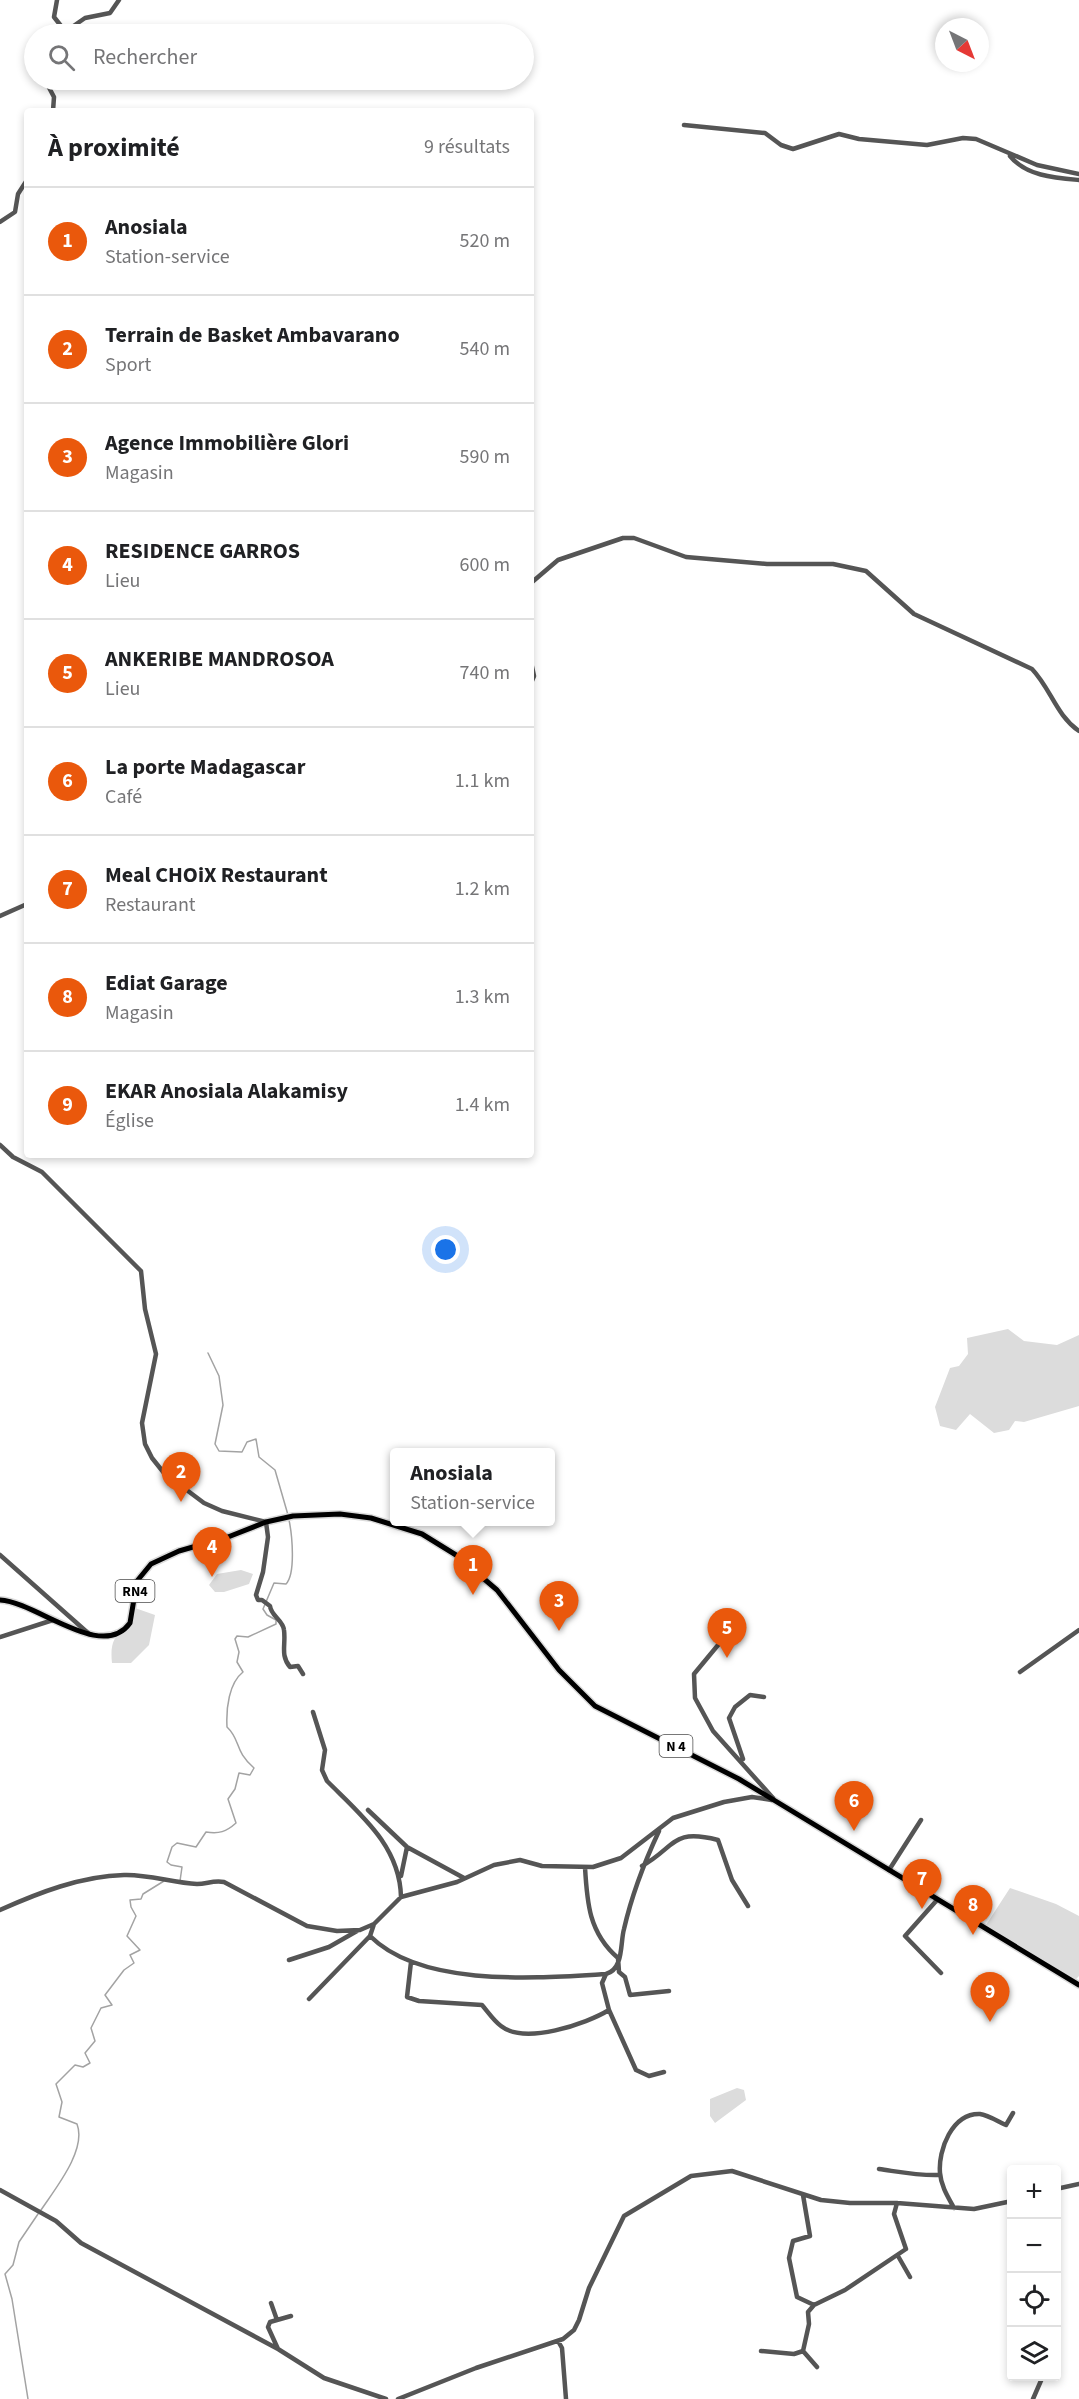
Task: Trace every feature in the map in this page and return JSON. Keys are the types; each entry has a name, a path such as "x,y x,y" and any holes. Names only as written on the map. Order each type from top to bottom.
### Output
{"main road":[{"name":"N 4","path":"285,1517 340,1514 371,1518 390,1525"},
{"name":"RN4","path":"92,1636 110,1637 126,1629 134,1611 137,1581 142,1572 158,1559 285,1517"},
{"name":"N 4","path":"393,1526 435,1541 473,1568 497,1590 559,1670 595,1706 739,1779 1079,1985"},
{"path":"0,1600 29,1606 53,1620 92,1636"}],"street":[{"path":"57,0 54,17 58,24"},
{"path":"77,24 85,18 110,13 117,7 119,0"},
{"path":"50,90 54,97 53,108"},
{"path":"684,125 765,133 781,146 793,148 839,134 859,140 927,145 963,138 976,139 1036,165 1079,174"},
{"path":"1008,154 1026,170 1062,179 1079,180"},
{"path":"0,222 15,212 18,194 24,185"},
{"path":"534,580 558,560 623,538 634,538 686,557 767,564 833,564 866,571 914,614 1032,669 1042,679 1065,722 1079,731"},
{"path":"0,916 24,905"},
{"path":"0,1145 13,1157 42,1172 141,1271 145,1309 156,1354 142,1423 146,1444 152,1458 164,1473 204,1503 222,1511 266,1522 267,1537 263,1572 256,1595 258,1600 270,1606 284,1629 285,1661 290,1667 298,1666 303,1674"},
{"path":"0,1555 92,1636"},
{"path":"0,1637 53,1620"},
{"path":"1020,1672 1079,1630"},
{"path":"728,1633 694,1674 695,1698 713,1731 775,1800"},
{"path":"744,1763 729,1718 735,1707 750,1695 764,1697"},
{"path":"314,1712 325,1749 322,1770 327,1781 384,1840 401,1876"},
{"path":"289,1960 329,1947 374,1924 401,1897 464,1878 476,1872 520,1860 542,1866 593,1867 621,1857 673,1818 723,1802 752,1797 775,1800"},
{"path":"368,1810 407,1847 464,1878"},
{"path":"889,1870 921,1820"},
{"path":"370,1936 386,1950 411,1962 460,1974 510,1978 606,1974 612,1971 618,1958 622,1955 623,1932 642,1866 661,1828"},
{"path":"642,1866 653,1860 671,1842 696,1834 718,1840 732,1880 748,1906"},
{"path":"401,1897 401,1876 407,1847"},
{"path":"585,1867 587,1901 598,1936 604,1946 618,1958 619,1972 625,1977 630,1995 669,1991"},
{"path":"0,1910 41,1892 104,1876 126,1875 196,1884 212,1880 224,1882 307,1926 337,1931 360,1930"},
{"path":"937,1900 905,1936 941,1973"},
{"path":"309,1999 370,1936 374,1924"},
{"path":"411,1962 407,1997 419,2001 482,2005 502,2028 537,2035 580,2024 609,2010"},
{"path":"606,1974 602,1983 609,2010 636,2070 649,2076 664,2072"},
{"path":"954,2208 940,2175 939,2158 953,2127 965,2116 981,2114 1006,2125 1013,2114"},
{"path":"879,2169 918,2176 940,2175"},
{"path":"398,2399 476,2368 558,2341 574,2330 589,2288 624,2216 691,2176 732,2171 803,2195 850,2203 897,2203 974,2209 1007,2202"},
{"path":"1061,2188 1079,2184"},
{"path":"0,2190 56,2221 81,2243 278,2349 324,2378 386,2399"},
{"path":"803,2195 810,2236 793,2241 789,2258 797,2297 814,2305"},
{"path":"803,2350 809,2324 808,2312 814,2305 832,2298 906,2249 894,2214 897,2203"},
{"path":"898,2256 910,2277"},
{"path":"271,2303 277,2320"},
{"path":"278,2349 268,2327 270,2322 291,2316"},
{"path":"558,2341 562,2348 566,2399"},
{"path":"761,2351 794,2354 803,2350"},
{"path":"803,2350 817,2367"},
{"path":"1033,2399 1040,2381"}],"shaded area":[{"path":"1008,1329 1024,1341 1057,1345 1079,1335 1079,1406 1024,1422 1015,1421 1009,1430 994,1433 970,1414 956,1430 940,1426 935,1407 950,1368 959,1366 968,1354 967,1338"},
{"path":"241,1570 253,1574 249,1584 224,1592 215,1592 209,1585 217,1574"},
{"path":"135,1608 155,1615 149,1645 131,1663 112,1663 113,1643 132,1617"},
{"path":"1010,1888 1056,1904 1079,1916 1079,1976 1076,1979 986,1925"},
{"path":"737,2088 744,2090 746,2100 715,2123 710,2116 710,2099"}],"waterway":[{"path":"208,1353 219,1376 223,1405 215,1444 219,1451 242,1452 247,1442 256,1439 259,1457 275,1470 288,1515"},
{"path":"180,1881 182,1867 167,1862 172,1847 177,1843 196,1847 206,1832 222,1832 236,1823 228,1799 235,1789 239,1773 250,1775 254,1768 243,1756 227,1727 229,1696 234,1683 243,1672 237,1662 239,1652 235,1639 237,1636 248,1637 276,1624 276,1620 267,1615 263,1609 274,1583 286,1584 289,1579 292,1554 289,1520"},
{"path":"41,2210 68,2169 78,2145 77,2124 59,2117 62,2102 56,2084 75,2065 83,2067 90,2063 85,2053 95,2041 91,2028 101,2008 112,2005 105,1995 124,1970 134,1963 130,1955 140,1950 127,1936 136,1916 130,1900 141,1899 143,1894 164,1881"},
{"path":"28,2399 12,2299 5,2274 13,2265 19,2242 38,2214"}],"place":[{"name":"Terrain de Basket Ambavarano","path":"181,1502"},
{"name":"RESIDENCE GARROS","path":"212,1577"},
{"name":"Anosiala","path":"473,1595"},
{"name":"Agence Immobilière Glori","path":"559,1631"},
{"name":"ANKERIBE MANDROSOA","path":"727,1658"},
{"name":"La porte Madagascar","path":"854,1831"},
{"name":"Meal CHOiX Restaurant","path":"922,1909"},
{"name":"Ediat Garage","path":"973,1935"},
{"name":"EKAR Anosiala Alakamisy","path":"990,2022"}]}
